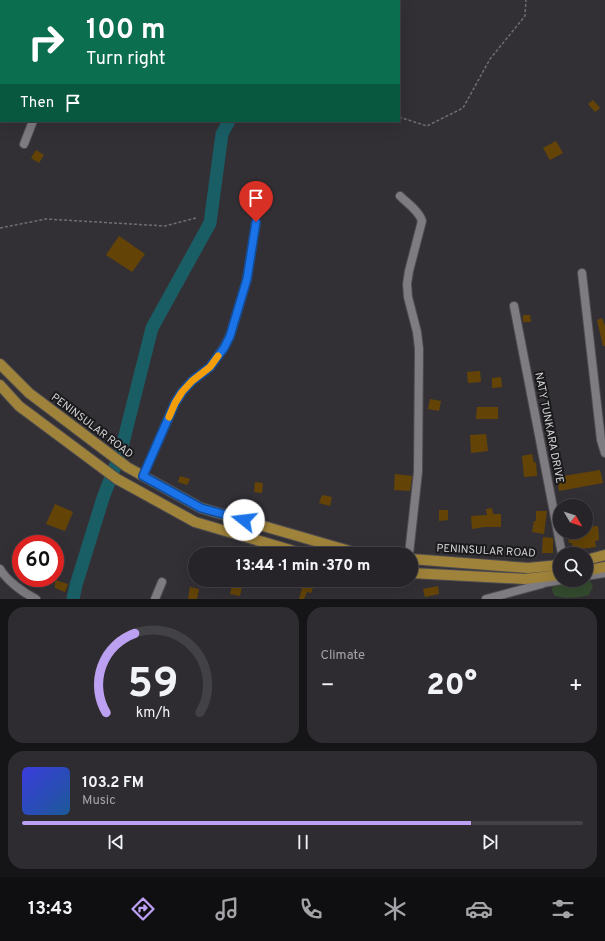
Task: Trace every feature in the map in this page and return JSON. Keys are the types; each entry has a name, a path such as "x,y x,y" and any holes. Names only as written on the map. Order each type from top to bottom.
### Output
{"main road":[{"name":"PENINSULAR ROAD","path":"0,364 29,393 107,453 127,467 201,508 336,547"},
{"path":"0,385 19,406 117,479 195,522 280,547"},
{"path":"593,558 605,555"},
{"name":"PENINSULAR ROAD","path":"418,560 528,568 553,566"},
{"path":"593,570 605,568"},
{"path":"418,573 525,579 551,578"}],"street":[{"path":"24,144 33,122"},
{"path":"400,196 418,213 422,221 407,284 408,297 419,349 418,472 411,547"},
{"path":"143,476 175,403 192,381 210,367 224,348 230,336 247,279 256,222"},
{"path":"582,273 601,440 605,453"},
{"name":"NATY TUNKARA DRIVE","path":"514,306 561,547"},
{"path":"0,568 3,574 18,587 36,599"},
{"path":"593,575 605,573"},
{"path":"486,599 551,578"},
{"path":"156,599 162,582"}],"path":[{"path":"400,117 427,126 463,108 490,59 525,16 526,0"},
{"path":"0,228 46,219 166,226 196,218"}],"green space":[{"path":"553,585 553,587 593,587 589,595 577,597 564,598 555,596 552,591"}],"building":[{"path":"593,100 600,108 595,112 588,104"},
{"path":"556,141 563,153 550,160 543,148"},
{"path":"36,150 44,155 39,163 31,158"},
{"path":"119,236 145,254 132,272 106,255"},
{"path":"523,315 530,315 531,322 523,322"},
{"path":"602,318 605,326 605,346 603,346 597,320"},
{"path":"480,371 481,382 468,383 467,372"},
{"path":"501,377 502,387 492,388 492,378"},
{"path":"430,399 441,401 439,411 428,409"},
{"path":"477,407 498,407 498,419 476,419"},
{"path":"486,434 488,451 471,453 470,435"},
{"path":"532,454 534,463 536,462 537,476 524,477 522,456"},
{"path":"600,470 603,483 559,491 557,477"},
{"path":"395,474 412,476 410,491 394,490"},
{"path":"180,476 190,479 187,485 178,482"},
{"path":"255,482 263,483 262,493 254,492"},
{"path":"322,495 332,497 330,506 319,503"},
{"path":"55,504 73,512 65,531 46,524"},
{"path":"492,508 493,514 501,514 501,527 472,529 471,516 487,515 486,509"},
{"path":"439,510 448,510 448,520 439,521"},
{"path":"536,511 547,511 544,534 532,532 534,521 536,521"},
{"path":"593,526 598,526 599,540 595,541 596,547 573,547 572,543 569,543 568,539 593,539"},
{"path":"543,537 553,538 553,553 542,553"},
{"path":"64,583 68,584 65,592 55,588 64,587"},
{"path":"438,586 439,594 425,597 423,589"},
{"path":"190,587 199,589 197,599 188,599"},
{"path":"232,587 242,587 240,596 230,594"},
{"path":"302,587 313,588 311,593 307,592 304,599 299,599"}],"waterway":[{"path":"73,599 103,498 121,451 152,328 210,223 222,134 228,122"}],"slow traffic":[{"path":"169,417 182,392 192,381 210,367 218,356"}],"route":[{"path":"244,520 201,508 143,476 175,403 192,381 210,367 224,348 230,336 247,279 256,222"}]}
